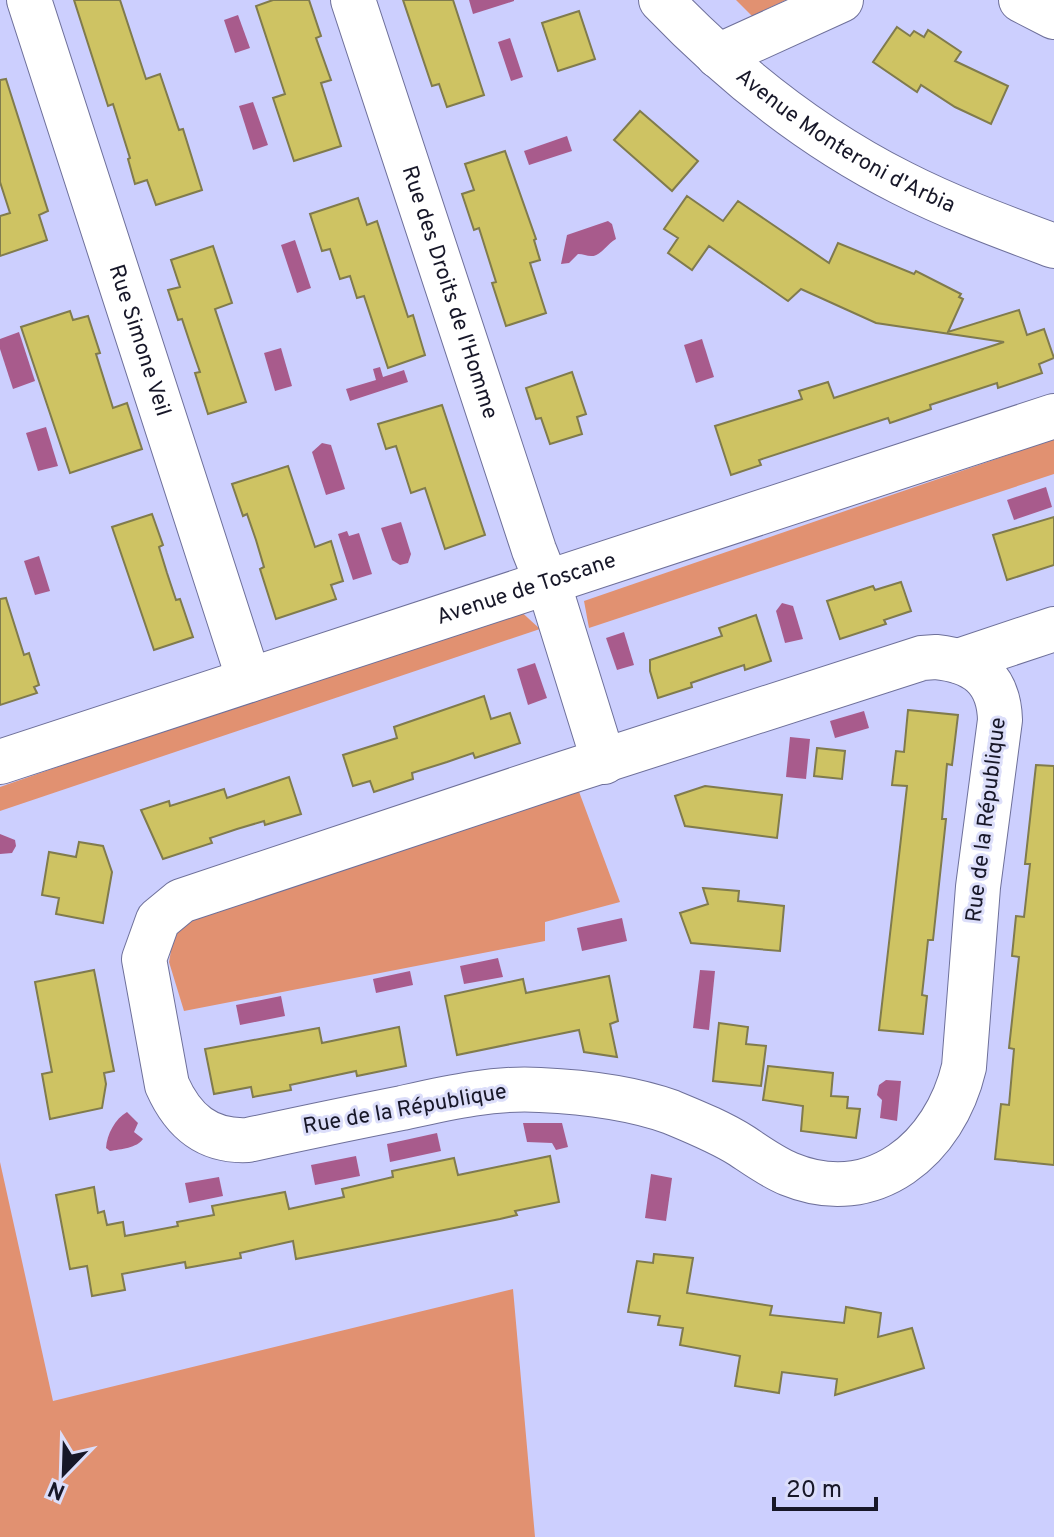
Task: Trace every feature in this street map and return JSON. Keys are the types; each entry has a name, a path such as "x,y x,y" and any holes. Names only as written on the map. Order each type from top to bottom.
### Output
{"street":[{"name":"Rue Simone Veil","path":"29,0 249,680"},
{"name":"Rue des Droits de l'Homme","path":"353,0 547,583"},
{"name":"Avenue Monteroni d'Arbia","path":"661,0 718,56 795,118 850,154 959,210 1054,246"},
{"path":"718,56 841,0"},
{"path":"1021,0 1054,17"},
{"name":"Avenue de Toscane","path":"0,762 1054,416"},
{"path":"547,583 604,762"},
{"path":"958,661 1054,629"},
{"name":"Rue de la République","path":"922,658 958,661 981,672 990,681 1000,704 1000,720 978,887 964,1067 953,1106 915,1156 896,1168 854,1182 811,1180 774,1167 712,1130 667,1111 609,1096 535,1089 455,1097 248,1140 217,1138 190,1123 167,1085 145,972 144,959 152,933 169,908 195,894 604,762 922,658"}],"shaded area":[{"path":"469,0 514,0 514,1 473,14"},
{"path":"736,0 786,0 752,16"},
{"path":"238,15 250,48 235,53 224,20"},
{"path":"510,38 523,77 511,81 498,42"},
{"path":"253,102 268,145 253,150 239,106"},
{"path":"567,136 572,151 529,165 524,151"},
{"path":"608,221 612,224 616,239 598,254 578,254 569,263 561,264 567,235"},
{"path":"295,240 311,288 297,293 281,245"},
{"path":"19,332 35,381 13,389 0,349 0,339"},
{"path":"702,339 714,377 696,383 684,345"},
{"path":"281,348 292,386 275,391 264,353"},
{"path":"380,367 383,377 404,370 408,382 350,401 346,389 376,380 373,369"},
{"path":"46,427 58,466 38,471 26,433"},
{"path":"1054,439 1054,474 589,628 584,601"},
{"path":"322,443 331,445 345,489 326,495 312,452"},
{"path":"1046,487 1052,507 1014,520 1007,500"},
{"path":"401,522 411,554 408,563 400,565 392,560 381,528"},
{"path":"347,531 349,536 359,533 372,574 353,580 338,534"},
{"path":"39,556 50,591 35,595 24,561"},
{"path":"782,603 793,606 803,639 785,643 776,611"},
{"path":"516,607 540,629 0,811 0,787"},
{"path":"624,632 634,665 617,670 606,638"},
{"path":"535,663 547,698 528,705 517,669"},
{"path":"864,711 869,728 835,738 830,721"},
{"path":"790,737 810,739 806,779 786,777"},
{"path":"578,789 620,902 545,922 545,941 184,1011 169,962 177,917"},
{"path":"0,834 15,840 12,853 0,854"},
{"path":"622,918 627,941 582,951 577,928"},
{"path":"498,958 503,977 464,984 460,966"},
{"path":"700,970 715,971 709,1030 693,1028"},
{"path":"410,971 413,985 376,993 373,979"},
{"path":"281,996 285,1016 240,1025 236,1005"},
{"path":"886,1080 901,1081 897,1121 880,1118 882,1100 877,1095 879,1085"},
{"path":"127,1112 138,1123 134,1132 143,1139 133,1146 110,1151 106,1148 110,1132"},
{"path":"523,1123 562,1123 568,1147 556,1150 552,1143 527,1142"},
{"path":"437,1133 441,1151 390,1162 387,1144"},
{"path":"356,1156 360,1176 315,1185 311,1165"},
{"path":"0,1162 53,1401 513,1289 535,1537 0,1537"},
{"path":"651,1174 672,1178 666,1221 645,1218"},
{"path":"219,1177 223,1196 189,1203 185,1183"}],"building":[{"path":"74,0 120,0 146,79 160,74 179,130 183,129 202,190 156,205 147,180 135,184 113,104 108,106"},
{"path":"273,0 309,0 321,36 316,38 331,80 321,83 341,146 294,161 273,98 285,94 256,6"},
{"path":"403,0 453,0 484,95 447,107 439,84 432,86"},
{"path":"579,11 595,59 558,71 542,23"},
{"path":"897,27 910,36 914,31 924,37 928,30 961,52 955,61 1008,86 991,124 955,107 921,85 917,92 873,62"},
{"path":"6,79 48,211 39,215 47,240 0,256 0,216 10,213 0,182 0,80"},
{"path":"640,111 698,161 672,191 614,140"},
{"path":"505,151 536,239 540,260 530,263 546,313 506,326 479,228 474,230 462,194 474,190 465,164"},
{"path":"687,196 723,221 738,201 829,263 838,243 914,274 916,271 961,294 959,297 963,299 948,332 1019,310 1027,335 1044,329 1054,358 1039,364 1042,373 998,388 997,383 930,405 931,409 890,423 888,418 759,460 761,465 731,475 715,426 802,399 799,391 828,382 834,398 1004,342 876,323 801,289 788,301 709,246 692,270 668,253 678,238 664,229"},
{"path":"358,198 367,225 377,221 408,317 413,315 425,355 388,368 364,296 357,298 350,276 340,279 330,249 322,251 310,214"},
{"path":"213,246 232,303 215,309 246,402 208,414 195,373 200,372 182,319 178,320 168,290 180,287 171,260"},
{"path":"70,311 73,320 88,316 113,408 127,403 142,449 70,473 21,327"},
{"path":"572,372 586,414 577,417 582,434 550,444 541,418 536,419 526,388"},
{"path":"442,405 485,535 445,549 425,488 411,493 396,446 386,449 378,424"},
{"path":"288,466 315,547 331,541 343,581 331,585 336,599 276,619 260,569 264,567 256,540 247,514 243,516 232,484"},
{"path":"152,514 176,600 180,599 193,637 154,650 112,527"},
{"path":"1054,517 1054,565 1007,580 993,535"},
{"path":"901,582 911,611 884,620 886,624 840,639 827,601 873,586 875,590"},
{"path":"6,598 24,655 29,653 39,685 34,687 37,693 0,705 0,599"},
{"path":"756,615 771,661 745,670 744,665 658,698 650,660 722,636 719,628"},
{"path":"484,696 491,719 510,713 520,743 475,758 473,753 412,773 413,779 374,792 370,781 353,786 343,755 397,738 394,727"},
{"path":"908,710 958,715 952,765 947,764 942,819 946,819 933,940 928,940 922,995 927,996 923,1034 879,1030 907,786 892,785 896,751 904,752"},
{"path":"817,748 845,751 842,779 814,776"},
{"path":"1036,765 1054,766 1054,1165 995,1159 1001,1104 1009,1105 1014,1049 1009,1048 1019,957 1012,956 1016,916 1024,917 1030,864 1025,864"},
{"path":"289,777 301,814 265,825 264,821 237,829 210,838 212,843 163,859 141,810 169,801 170,806 224,789 227,798"},
{"path":"705,786 782,795 777,838 685,826 675,796"},
{"path":"79,842 103,846 112,872 103,923 56,914 59,898 42,895 49,852 76,857"},
{"path":"703,888 739,891 738,901 784,906 780,951 691,943 680,913 708,904"},
{"path":"94,970 114,1071 104,1073 106,1084 102,1108 50,1119 42,1074 52,1072 35,982"},
{"path":"609,976 618,1021 610,1024 617,1057 584,1052 579,1030 457,1055 445,996 523,979 526,993"},
{"path":"719,1023 748,1027 746,1044 766,1046 761,1086 713,1081"},
{"path":"399,1027 406,1066 357,1076 356,1071 290,1085 291,1090 253,1097 251,1087 214,1094 205,1049 319,1028 322,1043"},
{"path":"768,1066 833,1073 831,1096 848,1097 847,1108 860,1109 856,1138 801,1131 803,1106 763,1100"},
{"path":"550,1156 559,1202 515,1211 517,1215 296,1259 293,1241 240,1253 241,1258 186,1268 185,1262 122,1274 125,1290 92,1296 87,1266 70,1269 56,1195 94,1187 98,1213 104,1211 107,1225 123,1222 125,1236 178,1226 177,1222 214,1215 212,1206 285,1192 289,1209 344,1197 342,1189 393,1177 392,1171 454,1158 458,1175"},
{"path":"654,1254 693,1258 687,1293 772,1306 770,1315 844,1323 846,1307 881,1313 878,1337 912,1328 924,1368 835,1395 837,1379 782,1372 779,1393 735,1386 740,1356 680,1345 683,1328 658,1325 660,1316 628,1312 637,1261 653,1263"}]}
